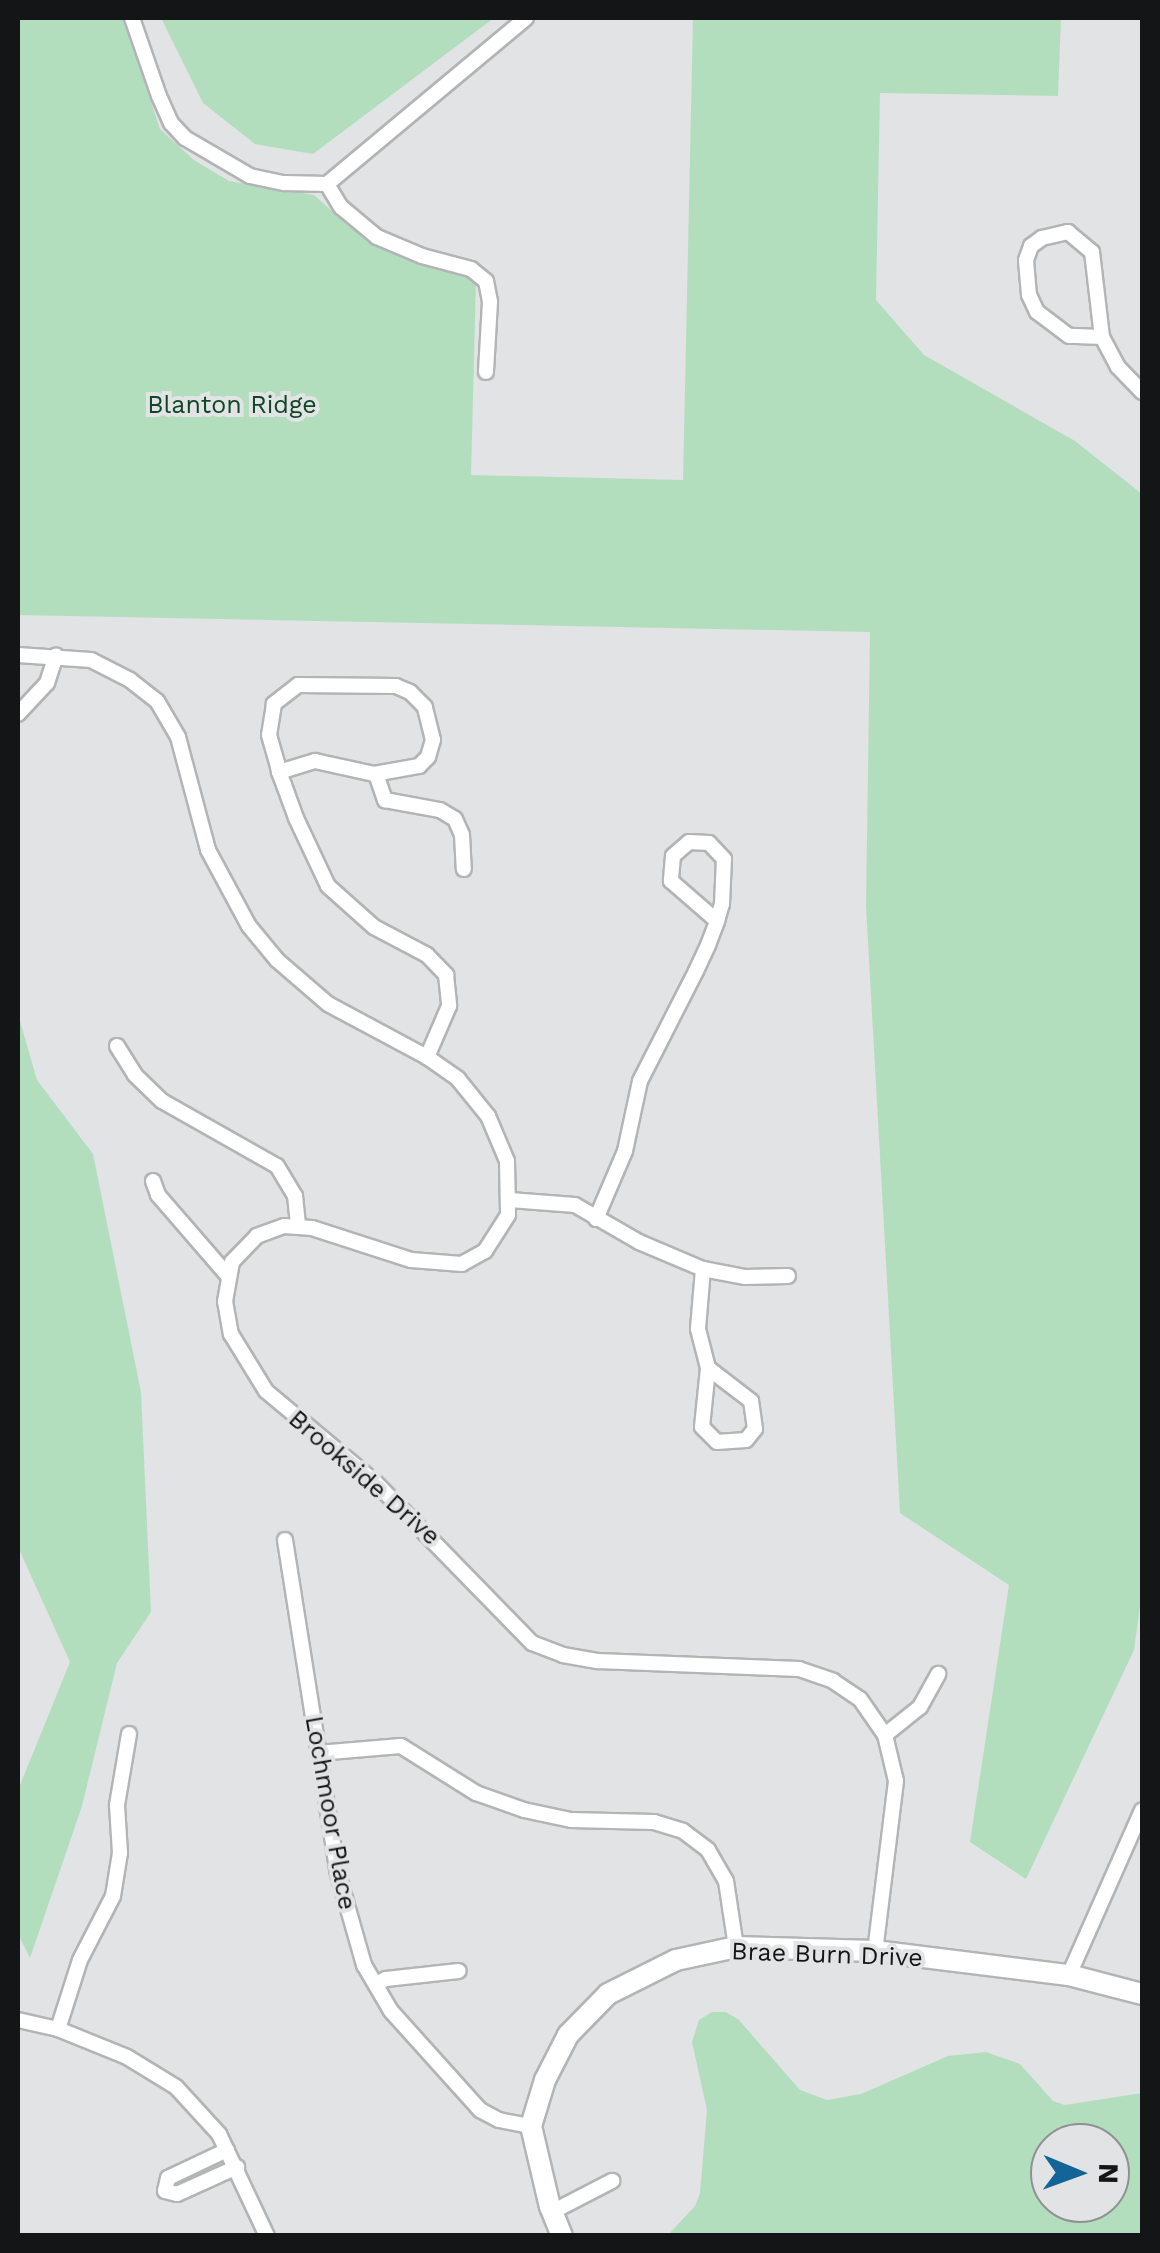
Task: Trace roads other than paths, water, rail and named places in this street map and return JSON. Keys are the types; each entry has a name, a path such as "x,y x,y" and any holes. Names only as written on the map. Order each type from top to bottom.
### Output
{"street":[{"path":"132,18 159,96 171,123 184,138 250,176 284,184 327,184 526,18"},
{"path":"327,184 340,207 377,237 422,256 471,269 486,281 490,302 486,372"},
{"path":"1102,337 1069,336 1037,312 1029,295 1026,260 1031,246 1042,238 1068,232 1092,252 1102,337 1118,368 1142,392"},
{"path":"18,655 91,660 148,692 164,710 178,737 212,860 237,908 277,960 328,1004 428,1056 458,1079 488,1116 506,1161 510,1200 498,1236 485,1251 462,1264 411,1260 284,1226 257,1236 232,1262 229,1277"},
{"path":"18,714 48,683 56,655"},
{"path":"279,772 323,761 376,774 420,766 432,749 434,732 425,708 410,692 396,686 304,684 286,691 274,704 269,724 279,772 314,860 334,894 374,927 427,955 446,975 449,1006 428,1056"},
{"path":"376,774 385,800 440,810 455,820 462,835 464,869"},
{"path":"596,1219 626,1151 640,1081 717,921 724,891 724,860 709,843 690,842 673,856 671,881 717,921"},
{"path":"117,1046 136,1075 162,1101 277,1166 295,1196 298,1227"},
{"path":"154,1180 158,1195 229,1277"},
{"path":"510,1200 552,1200 575,1205 596,1219 703,1269 745,1277 788,1276"},
{"path":"703,1269 698,1328 708,1368 702,1428 717,1442 746,1440 755,1429 751,1402 708,1368"},
{"name":"Brookside Drive","path":"229,1277 224,1301 232,1334 266,1391 387,1494 532,1642 563,1655 598,1661 758,1665 816,1674 860,1700 885,1736 896,1782 875,1951"},
{"name":"Lochmoor Place","path":"285,1540 346,1912 376,1984 412,2036 480,2110 499,2120 531,2126"},
{"path":"885,1736 920,1707 938,1674"},
{"path":"58,2029 80,1960 113,1896 120,1854 117,1805 129,1734"},
{"path":"318,1753 401,1746 476,1793 524,1810 571,1820 654,1822 683,1831 708,1850 726,1881 736,1947"},
{"path":"1068,1975 1142,1810"},
{"name":"Brae Burn Drive","path":"531,2126 545,2080 568,2035 608,1994 676,1960 736,1947 875,1951 1068,1975 1142,1994"},
{"path":"376,1984 386,1979 459,1971"},
{"path":"18,2020 58,2029 128,2056 176,2087 219,2134 267,2236"},
{"path":"531,2126 552,2212 562,2236"},
{"path":"228,2150 168,2178 165,2191 177,2194 236,2167"},
{"path":"552,2212 612,2182"}],"park label":[{"name":"Blanton Ridge","path":"232,405"}]}
